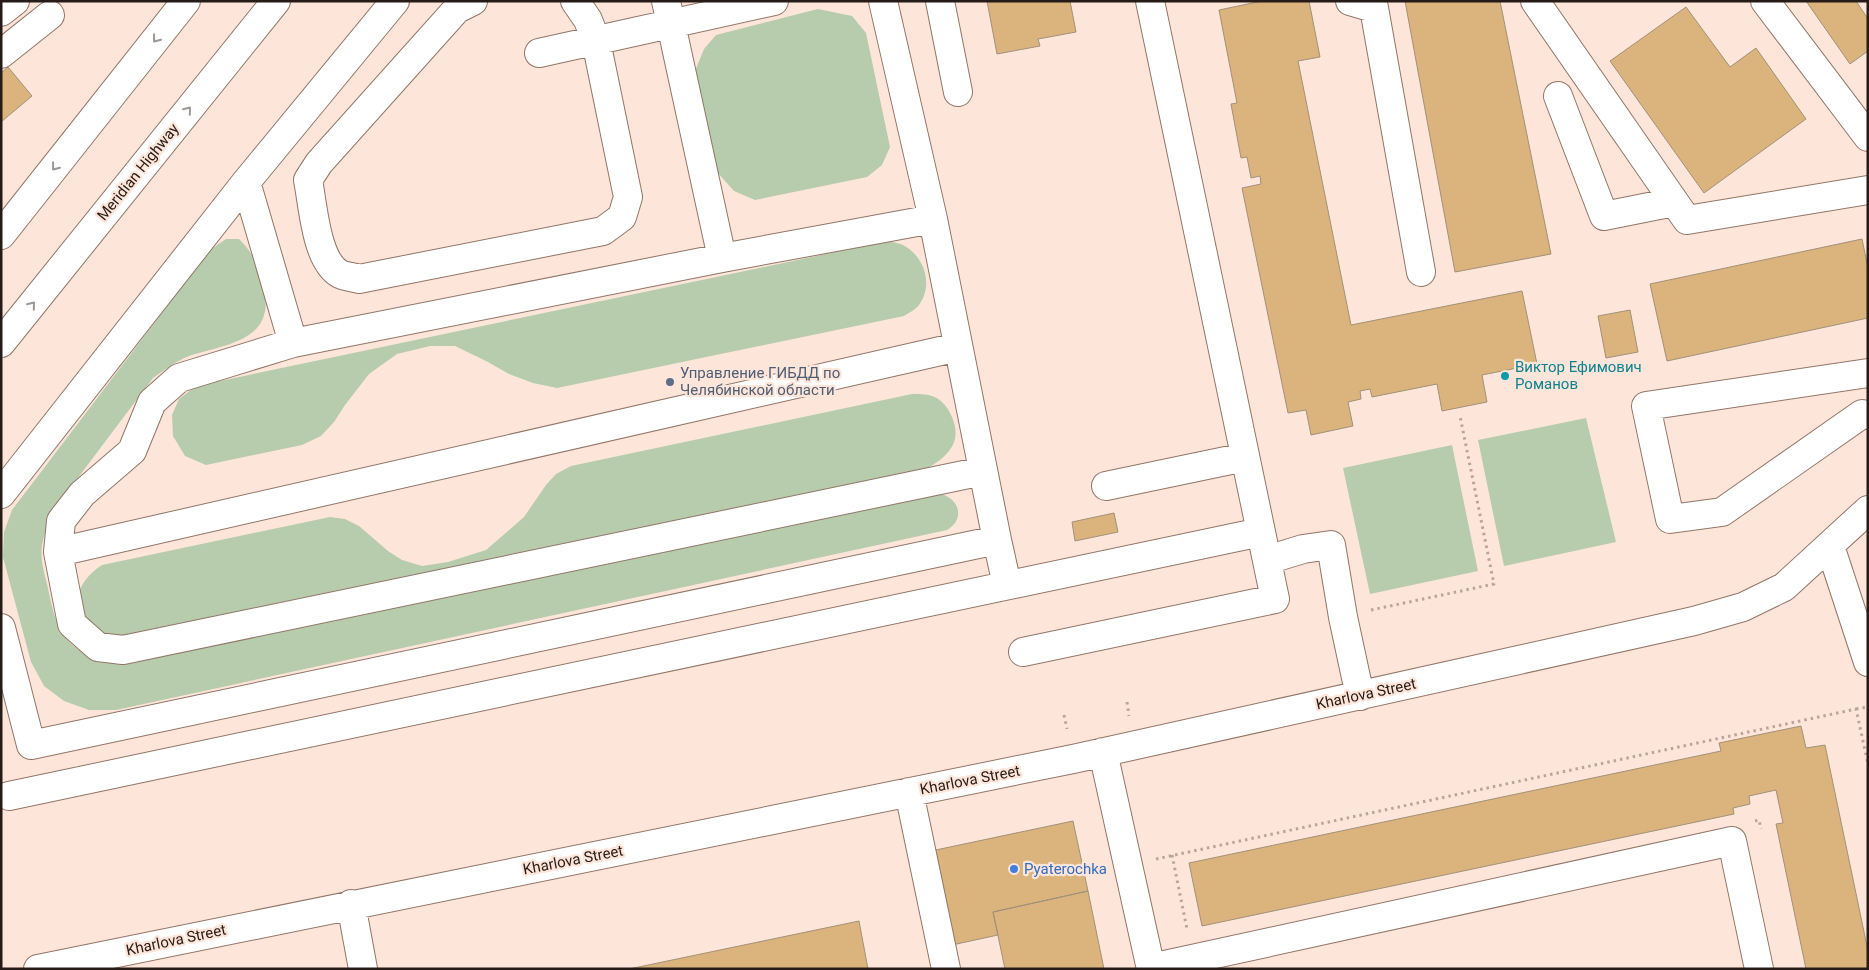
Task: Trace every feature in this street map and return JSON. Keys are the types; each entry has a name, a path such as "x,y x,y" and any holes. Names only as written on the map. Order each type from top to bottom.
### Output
{"street":[{"path":"1,12 15,1"},
{"path":"1,235 186,1"},
{"name":"Meridian Highway","path":"1,343 276,1"},
{"path":"1,494 246,182 395,1"},
{"path":"473,1 457,9 319,164 308,180 319,242 328,263 340,274 360,279 602,231 622,217 628,197 596,40 588,20 575,1"},
{"path":"539,53 596,40 669,13 774,1"},
{"path":"883,1 933,219 996,540 1007,585"},
{"path":"940,1 958,92"},
{"path":"1023,652 1275,599 1150,1"},
{"path":"1350,1 1374,8 1420,272"},
{"path":"1535,1 1687,220 1868,190"},
{"path":"1765,1 1868,137"},
{"path":"669,13 722,258"},
{"path":"1,54 50,15"},
{"path":"1558,96 1604,216 1674,202"},
{"path":"246,182 293,343"},
{"path":"933,219 722,258 293,343 180,378 152,402 132,451 82,494 61,521 58,552 72,624 98,646 123,650 983,471"},
{"path":"58,552 958,347"},
{"path":"1868,372 1646,406 1670,519 1722,512 1862,414 1868,415"},
{"path":"1106,486 1245,457"},
{"name":"Kharlova Street","path":"38,969 1103,752 1658,630 1743,607 1784,587 1868,510"},
{"path":"9,796 1261,532"},
{"path":"1,628 32,745 996,540"},
{"path":"1267,560 1303,549 1331,545 1343,616 1360,696"},
{"path":"1830,546 1868,662"},
{"path":"1103,752 1151,969 1250,958 1732,841 1759,969"},
{"path":"909,792 946,969"},
{"path":"351,904 363,969"}],"path":[{"path":"1343,616 1494,584 1460,416"},
{"path":"1128,865 1856,709 1868,708"},
{"path":"1856,709 1868,764"}],"green space":[{"path":"818,9 852,16 866,33 890,147 882,165 867,177 755,200 734,191 718,173 695,71 704,49 716,35"},
{"path":"226,239 239,239 255,261 263,286 266,304 263,318 256,329 246,337 233,343 184,358 153,378 56,507 49,521 42,546 42,561 55,618 70,643 90,656 937,493 950,498 955,503 958,514 957,520 947,530 116,710 89,710 64,701 44,686 31,662 3,557 4,532 12,510 210,250"},
{"path":"888,241 901,244 916,256 921,263 926,280 926,288 918,306 904,316 557,388 533,383 509,374 455,346 430,346 397,354 369,374 334,422 321,436 302,445 206,465 185,456 173,436 172,415 179,399 196,386"},
{"path":"912,394 930,395 940,400 949,411 955,429 955,437 949,451 944,457 928,468 118,639 108,637 100,632 84,616 80,608 78,600 82,585 102,565 330,517 345,519 359,526 388,551 402,560 422,566 448,562 486,550 524,517 556,474 571,466"},
{"path":"1586,418 1616,542 1504,566 1478,440"},
{"path":"1452,445 1478,571 1370,594 1343,468"}],"building":[{"path":"987,1 1070,1 1076,32 1038,39 1040,46 997,54"},
{"path":"1262,1 1309,1 1320,57 1298,61 1351,325 1522,291 1537,364 1482,375 1487,402 1442,411 1437,384 1372,397 1370,389 1360,391 1361,399 1348,402 1353,426 1311,435 1306,410 1288,413 1242,188 1261,184 1260,176 1251,178 1247,157 1241,158 1231,104 1237,103 1219,10"},
{"path":"1405,1 1500,1 1551,254 1455,272"},
{"path":"1806,1 1856,1 1868,19 1868,51 1850,64"},
{"path":"1686,7 1730,67 1756,48 1806,119 1704,193 1610,61"},
{"path":"8,67 32,96 1,122 1,73"},
{"path":"1862,239 1868,268 1868,318 1667,361 1650,284"},
{"path":"1630,310 1638,352 1606,358 1598,316"},
{"path":"1114,513 1118,532 1075,541 1072,522"},
{"path":"1801,726 1806,748 1825,745 1868,951 1868,969 1806,969 1776,824 1783,823 1776,790 1749,796 1750,804 1733,808 1734,814 1202,926 1189,863 1721,751 1719,743"},
{"path":"1073,821 1088,891 993,912 998,935 952,945 931,851"},
{"path":"1088,891 1104,969 1005,969 993,912"},
{"path":"859,921 868,969 629,969"}],"place":[{"name":"Виктор Ефимович Романов","path":"1505,376"},
{"name":"Управление ГИБДД по Челябинской области","path":"670,382"},
{"name":"Pyaterochka","path":"1014,869"}]}
